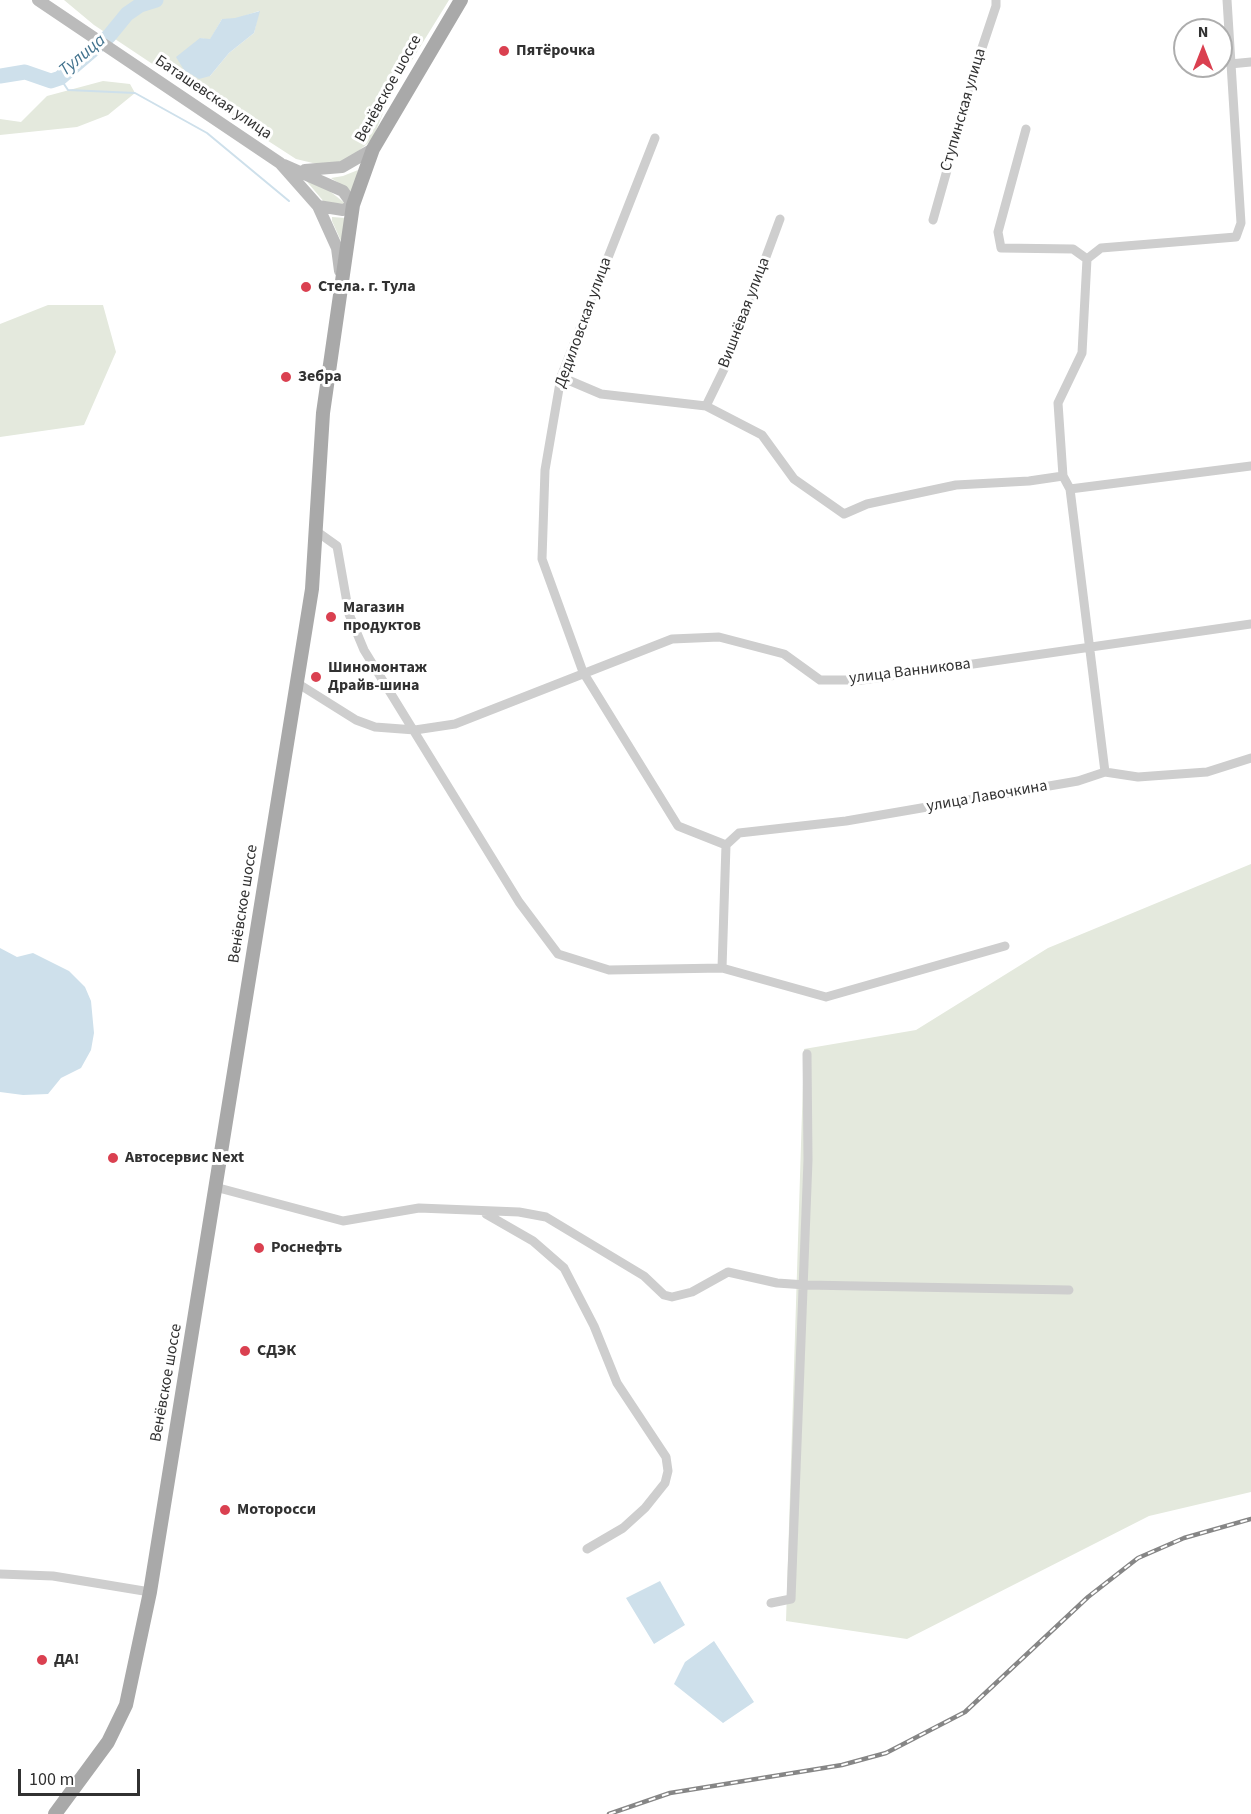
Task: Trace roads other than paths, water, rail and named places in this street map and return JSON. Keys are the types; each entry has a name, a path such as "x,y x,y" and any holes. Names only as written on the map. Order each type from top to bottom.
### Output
{"main road":[{"name":"Баташевская улица","path":"38,0 280,163"},
{"name":"Венёвское шоссе","path":"55,1814 108,1742 126,1704 150,1592 312,589 323,413 353,205 373,148 461,0"},
{"path":"297,169 333,170 373,148"},
{"path":"280,163 343,191 353,205 343,210 318,206"},
{"path":"280,163 318,206 338,248 341,286"}],"street":[{"name":"Ступинская улица","path":"933,220 996,0"},
{"path":"1227,0 1228,18"},
{"path":"1233,64 1251,62"},
{"path":"1105,772 1070,489 1063,476 1058,403 1082,353 1087,259 1101,248 1236,237 1241,224 1231,78"},
{"path":"1026,129 998,232 1001,248 1073,249 1087,259"},
{"name":"Дедиловская улица","path":"655,138 561,377 545,470 542,559 583,672 678,826 726,844"},
{"name":"Вишнёвая улица","path":"706,405 726,365 780,219"},
{"path":"561,377 601,394 706,405 762,435 794,479 844,513 867,504 956,485 1029,481 1063,476"},
{"path":"1070,489 1251,466"},
{"path":"316,531 337,546 349,614 364,650 519,902 558,954 609,970 722,968 826,997 1005,946"},
{"name":"улица Ванникова","path":"297,683 356,720 375,727 415,730 455,724 672,639 719,637 784,654 820,680 862,680 1251,624"},
{"name":"улица Лавочкина","path":"726,844 739,833 846,821 1078,781 1105,772 1138,777 1207,772 1251,758"},
{"path":"722,968 726,844"},
{"path":"771,1603 791,1599 808,1160 807,1054"},
{"path":"215,1186 343,1221 419,1208 519,1212 546,1217 644,1276 664,1295 672,1297 692,1292 728,1272 777,1283 1069,1290"},
{"path":"481,1212 533,1241 564,1268 594,1326 617,1383 666,1457 668,1471 664,1483 645,1508 623,1528 587,1550"},
{"path":"0,1574 53,1576 150,1592"}],"water":[{"path":"260,11 254,33 229,53 210,76 199,79 184,70 176,57 200,38 210,39 222,19"},
{"path":"0,948 17,957 33,953 69,971 85,987 91,1001 94,1033 91,1050 81,1068 61,1078 48,1094 23,1095 0,1092"},
{"path":"660,1581 685,1625 654,1644 626,1598"},
{"path":"714,1641 754,1702 723,1723 674,1684 685,1662"}],"waterway":[{"name":"Тулица","path":"0,76 25,72 51,81 60,78 109,36 127,14 140,5 156,0"},
{"path":"60,78 68,90 135,93 207,133 289,201"}],"railway":[{"path":"609,1814 670,1793 842,1765 886,1753 965,1712 1088,1597 1138,1558 1184,1538 1251,1519"}],"place":[{"name":"Пятёрочка","path":"504,51"},
{"name":"Стела. г. Тула","path":"306,287"},
{"name":"Зебра","path":"286,377"},
{"name":"Магазин продуктов","path":"331,617"},
{"name":"Шиномонтаж Драйв-шина","path":"316,677"},
{"name":"Автосервис Next","path":"113,1158"},
{"name":"Роснефть","path":"259,1248"},
{"name":"СДЭК","path":"245,1351"},
{"name":"Моторосси","path":"225,1510"},
{"name":"ДА!","path":"42,1660"}]}
